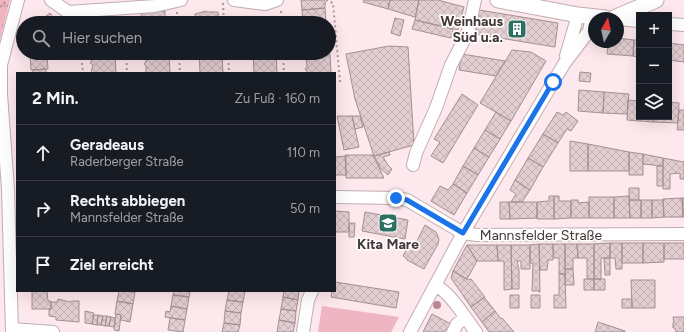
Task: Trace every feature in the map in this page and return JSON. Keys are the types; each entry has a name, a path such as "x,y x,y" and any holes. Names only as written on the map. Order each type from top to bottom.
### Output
{"main road":[{"path":"498,0 588,16"},
{"path":"624,14 656,0"}],"street":[{"path":"18,0 1,65 0,94 13,189 12,331 53,332"},
{"path":"51,0 68,12 155,6 180,0"},
{"path":"234,0 265,4 277,0"},
{"path":"413,164 418,147 436,108 451,65 469,28 475,0"},
{"path":"624,20 636,21"},
{"path":"672,24 684,25"},
{"path":"410,332 463,233 564,64 588,32"},
{"name":"Mannsfelder Straße","path":"336,197 396,198 407,200 463,233 477,235 684,234"},
{"path":"435,285 441,287 469,327"},
{"path":"303,332 308,300 312,292"},
{"path":"454,332 457,324 469,327"}],"path":[{"path":"0,7 8,0"},
{"path":"223,0 224,16"},
{"path":"326,0 334,3 335,16"},
{"path":"336,29 340,82"},
{"path":"82,60 83,72"},
{"path":"126,60 127,72"},
{"path":"179,60 180,72"},
{"path":"228,60 229,72"},
{"path":"283,60 284,72"}],"green space":[{"path":"0,0 10,0 0,41"},
{"path":"322,306 399,317 391,332 318,332"}],"building":[{"path":"301,0 324,0 326,3 325,8 302,10"},
{"path":"364,0 390,0 388,9 363,2"},
{"path":"390,0 419,0 415,17 388,9"},
{"path":"419,0 438,0 464,7 458,30 415,20"},
{"path":"325,8 326,16 302,16 302,10"},
{"name":"Weinhaus Süd u.a.","path":"479,10 558,23 555,47 475,34"},
{"path":"165,11 165,16 141,16 141,13"},
{"path":"206,11 218,12 218,16 195,16 195,14"},
{"path":"395,18 404,20 400,36 391,33"},
{"path":"415,20 453,29 451,38 412,29"},
{"path":"624,39 634,40 633,56 607,54 608,48 624,48"},
{"path":"634,40 636,40 636,56 633,56"},
{"path":"672,43 684,45 684,62 672,60"},
{"path":"389,46 408,47 414,145 374,156 355,99 346,54"},
{"path":"512,50 531,52 546,61 511,121 480,103"},
{"path":"462,54 505,61 496,76 459,70"},
{"path":"30,60 47,60 48,69 31,70"},
{"path":"92,60 115,60 116,72 91,72 93,65 90,63"},
{"path":"146,60 169,60 170,72 146,72 146,66 144,64"},
{"path":"199,60 222,60 223,72 200,72"},
{"path":"253,60 276,60 277,72 254,72"},
{"path":"306,60 330,60 331,72 307,72 305,69 307,67"},
{"path":"46,69 46,72 33,72 33,70"},
{"path":"580,72 591,73 590,82 579,81"},
{"path":"579,90 604,92 603,113 578,111"},
{"path":"604,92 629,94 627,114 603,113"},
{"path":"462,94 478,105 443,163 431,156 440,142 434,139"},
{"path":"628,100 636,101 636,120 653,120 653,122 627,120"},
{"path":"672,102 679,103 678,123 653,122 653,120 672,120"},
{"path":"679,110 684,110 684,130 677,130"},
{"path":"496,112 511,121 500,139 485,130"},
{"path":"557,112 563,115 566,112 578,121 571,131 567,129 558,143 543,134"},
{"path":"337,116 352,116 359,147 344,150"},
{"path":"352,116 360,116 363,127 355,129"},
{"path":"485,130 500,139 489,157 474,148"},
{"path":"543,134 558,143 543,167 528,158"},
{"path":"570,141 588,144 588,171 570,171"},
{"path":"588,144 629,152 629,171 588,171"},
{"path":"474,148 489,157 478,175 463,166"},
{"path":"389,152 390,155 383,157 392,169 388,175 381,169 374,156"},
{"path":"629,152 643,154 643,175 629,175"},
{"path":"643,154 663,158 663,166 643,164"},
{"path":"345,155 373,155 384,178 346,178"},
{"path":"346,156 346,175 336,175 336,157"},
{"path":"528,158 543,167 530,190 515,180"},
{"path":"663,158 684,162 684,179 680,179 680,173 670,174 670,189 663,189"},
{"path":"463,166 478,175 467,193 453,184"},
{"path":"657,166 663,166 663,186 657,186"},
{"path":"515,180 530,190 522,202 511,202 516,194 510,190"},
{"path":"453,184 467,193 454,215 431,201 440,186 448,190"},
{"path":"629,188 639,188 639,200 629,200"},
{"path":"549,196 554,196 554,219 537,219 537,202 549,201"},
{"path":"554,196 559,196 559,201 571,201 571,218 554,219"},
{"path":"629,196 630,218 614,218 614,197"},
{"path":"589,197 614,197 614,218 589,218"},
{"path":"682,198 683,217 664,217 663,199"},
{"path":"682,198 684,198 684,217 683,217"},
{"path":"571,200 578,200 578,203 589,202 589,218 571,218"},
{"path":"629,200 641,200 641,218 630,218"},
{"path":"641,200 652,200 652,218 641,218"},
{"path":"652,200 663,200 664,217 652,218"},
{"path":"500,202 509,202 510,219 500,219"},
{"path":"509,202 537,202 537,218 510,219"},
{"path":"336,211 349,212 349,232 336,232"},
{"path":"365,212 408,220 405,239 362,231"},
{"path":"349,223 355,223 354,237 349,237"},
{"path":"425,225 436,232 439,239 438,244 424,269 407,260 403,256 410,243 415,245"},
{"path":"610,243 622,243 622,269 616,269 615,258 610,258"},
{"path":"610,243 610,258 601,258 601,279 594,279 594,244"},
{"path":"622,243 643,243 643,263 622,263"},
{"path":"643,243 664,243 664,262 643,263"},
{"path":"664,243 684,243 684,259 664,259"},
{"path":"539,244 540,292 532,291 533,263 530,263 530,245"},
{"path":"539,244 553,244 553,260 548,260 547,270 540,270"},
{"path":"553,244 565,244 565,274 559,274 559,258 554,258"},
{"path":"565,244 577,244 578,258 573,258 573,269 565,269"},
{"path":"577,244 594,244 594,279 587,279 587,258 578,258"},
{"path":"467,245 497,245 498,261 477,261"},
{"path":"467,245 477,261 467,279 453,271"},
{"path":"497,245 511,245 512,289 504,290 504,261 498,261"},
{"path":"511,245 530,245 530,269 521,269 521,261 517,261 519,270 519,289 512,289"},
{"path":"604,258 610,258 610,275 605,275"},
{"path":"565,269 573,269 574,285 565,285"},
{"path":"453,271 468,280 471,279 485,297 471,307 451,278"},
{"path":"559,274 565,274 566,308 554,308 554,295 559,295"},
{"path":"584,279 594,279 594,290 584,290"},
{"path":"594,279 605,279 605,290 594,290"},
{"path":"631,280 655,280 655,308 632,308"},
{"path":"336,282 399,292 396,308 331,297 332,292 336,292"},
{"path":"32,292 47,292 48,301 51,301 51,309 32,309"},
{"path":"119,292 135,292 133,304 117,301"},
{"path":"174,292 190,292 189,297 173,295"},
{"path":"229,292 245,292 243,302 227,300"},
{"path":"284,292 299,292 298,300 283,297"},
{"path":"173,295 189,297 187,309 171,306"},
{"path":"510,295 519,295 519,308 510,308"},
{"path":"531,295 540,295 540,308 531,308"},
{"path":"283,297 298,300 296,311 281,309"},
{"path":"484,297 495,311 482,322 471,307"},
{"path":"58,299 70,302 79,301 79,322 56,320 56,317 49,316 51,302 57,302"},
{"path":"622,299 632,299 632,308 622,308"},
{"path":"227,300 243,302 241,313 225,311"},
{"path":"117,301 133,304 130,322 121,320 121,315 115,314"},
{"path":"171,306 187,309 185,320 165,317 166,311 170,312"},
{"path":"281,309 296,311 295,323 279,320"},
{"path":"85,311 94,313 92,324 85,323"},
{"path":"225,311 241,313 240,325 224,323"},
{"path":"495,311 514,332 489,332 482,322"},
{"path":"116,314 121,315 119,331 114,330"},
{"path":"432,314 451,324 448,330 446,329 444,332 423,332"},
{"path":"94,315 98,315 97,325 92,324"},
{"path":"98,315 103,316 101,325 97,325"},
{"path":"103,316 107,316 105,326 101,325"},
{"path":"107,316 111,317 109,326 105,326"},
{"path":"111,317 115,318 114,327 109,326"},
{"path":"673,317 684,317 684,332 676,332 675,328 673,328"},
{"path":"170,318 185,320 183,332 168,330"},
{"path":"279,320 295,323 293,332 277,332"},
{"path":"598,322 625,331 625,332 595,332"},
{"path":"224,323 240,325 238,332 222,332"}],"place":[{"name":"Weinhaus Süd u.a.","path":"517,29"},
{"name":"Kita Mare","path":"388,223"}],"route":[{"path":"396,198 407,200 463,233 553,82"}]}
